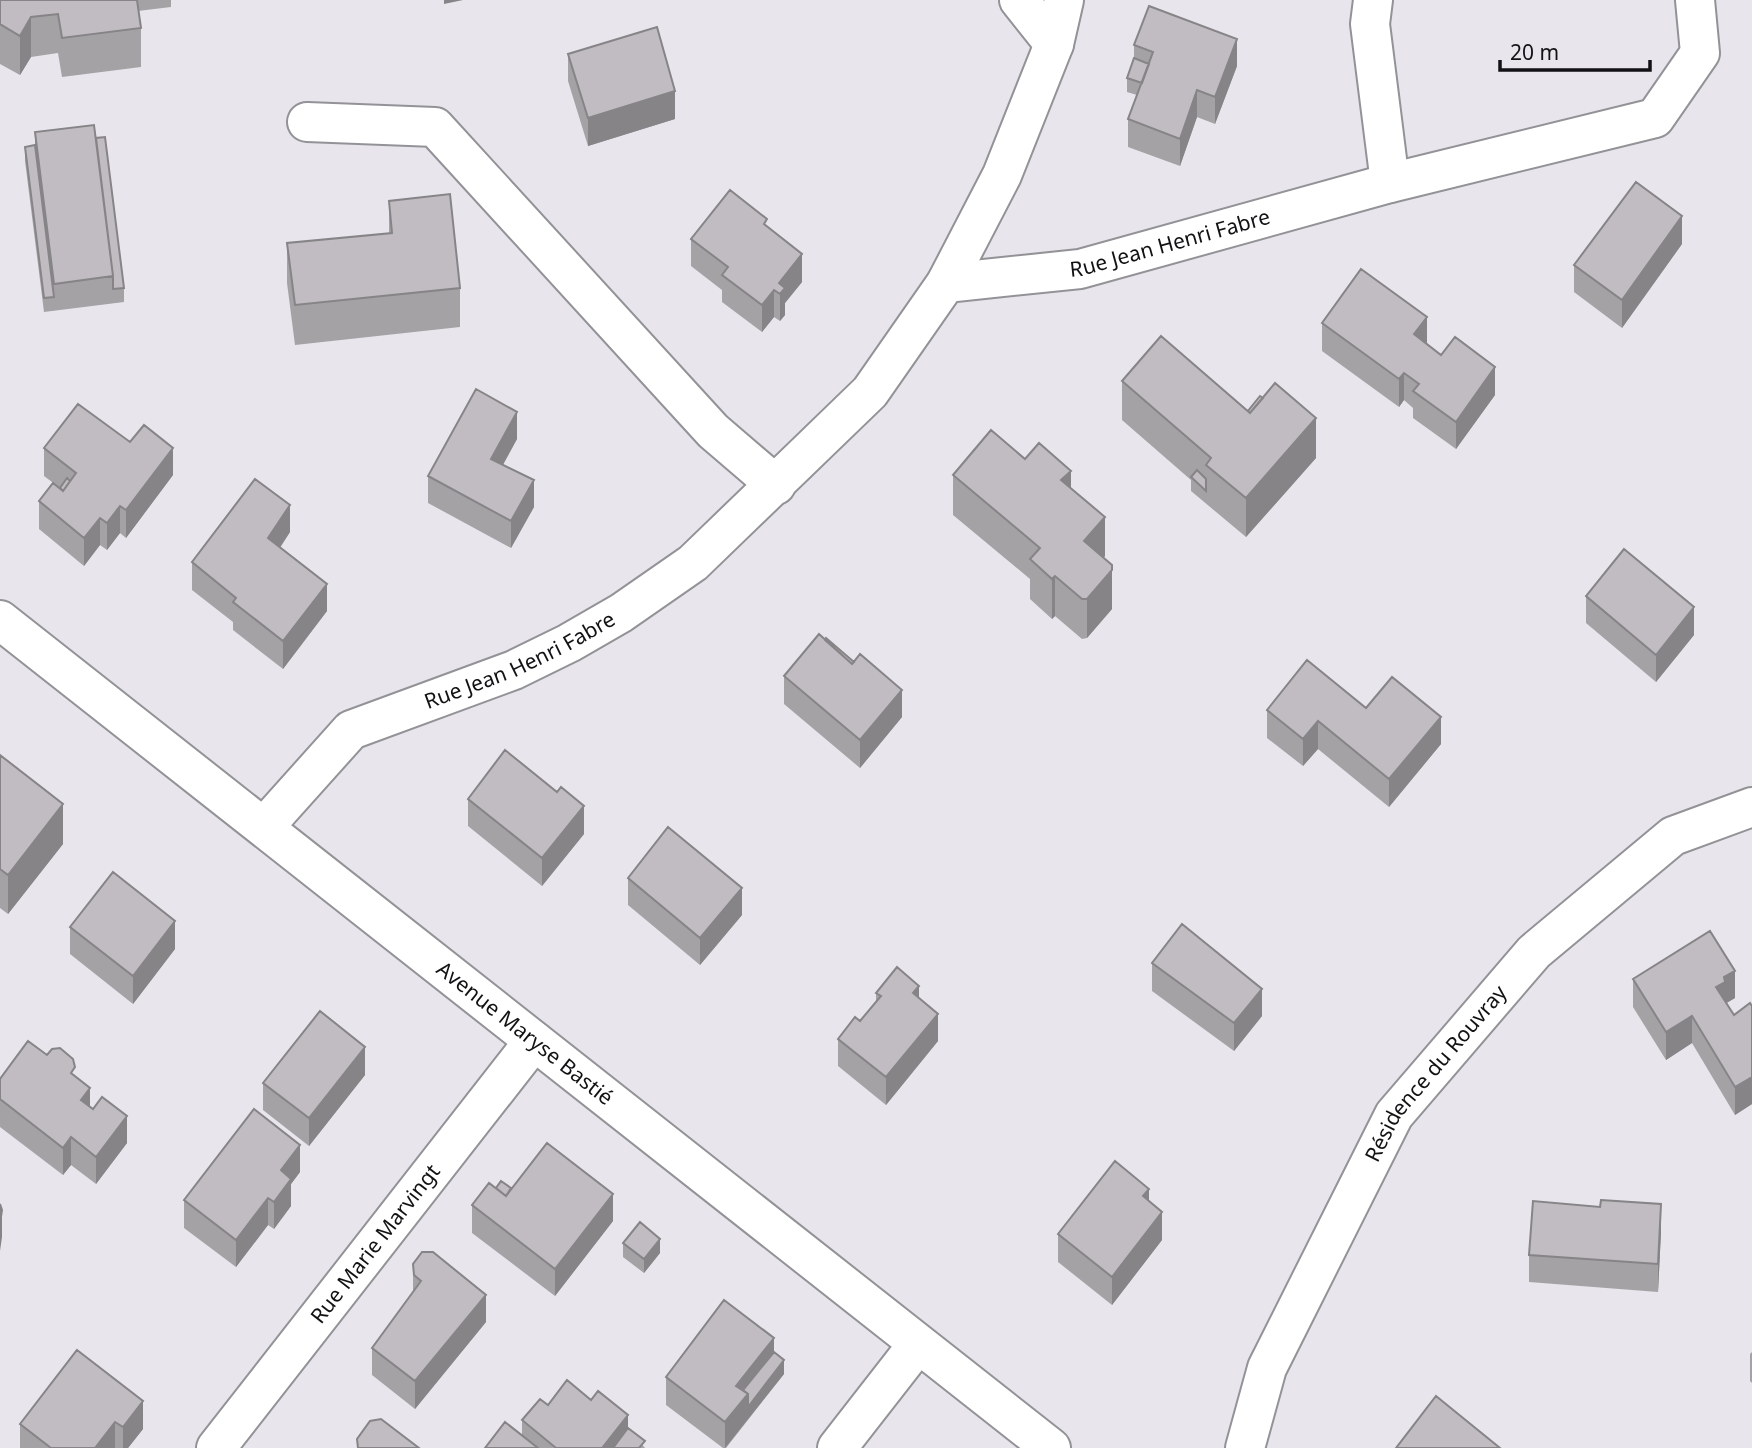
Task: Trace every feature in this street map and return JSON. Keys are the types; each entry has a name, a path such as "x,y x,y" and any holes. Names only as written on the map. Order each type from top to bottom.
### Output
{"street":[{"path":"1019,0 1054,44"},
{"name":"Rue Jean Henri Fabre","path":"264,827 351,730 514,670 621,613 693,563 870,392 946,283 1002,175 1054,44 1064,0"},
{"path":"1373,0 1370,24 1390,183"},
{"name":"Rue Jean Henri Fabre","path":"946,283 1080,269 1390,183 1655,118 1700,52 1695,0"},
{"path":"307,122 435,127 713,431 776,485"},
{"name":"Avenue Maryse Bastié","path":"0,620 1051,1448"},
{"name":"Résidence du Rouvray","path":"1245,1448 1267,1368 1394,1115 1534,952 1673,836 1752,807"},
{"name":"Rue Marie Marvingt","path":"216,1448 534,1041"},
{"path":"837,1448 918,1344"}],"building":[{"path":"0,0 137,0 141,28 62,38 58,14 31,17 20,36 0,24"},
{"path":"1149,6 1237,39 1215,97 1197,90 1180,139 1128,119 1153,52 1134,45"},
{"path":"657,27 675,91 588,118 568,54"},
{"path":"1134,58 1149,64 1142,83 1127,78"},
{"path":"94,125 113,276 54,284 35,132"},
{"path":"105,137 124,288 113,289 96,138"},
{"path":"35,145 54,297 44,298 25,147"},
{"path":"1636,182 1682,216 1622,300 1574,265"},
{"path":"730,190 767,219 764,224 802,254 779,283 785,288 780,294 774,290 762,305 722,275 728,267 691,239"},
{"path":"450,194 460,288 295,305 287,243 392,233 389,201"},
{"path":"1361,269 1427,317 1414,334 1441,355 1455,337 1495,367 1456,422 1413,391 1419,384 1404,373 1399,379 1322,323"},
{"path":"1161,336 1250,413 1275,383 1316,418 1246,498 1206,465 1211,458 1122,381"},
{"path":"476,389 517,412 491,459 534,480 511,521 428,476"},
{"path":"1260,396 1263,398 1250,413 1248,411"},
{"path":"78,404 130,442 144,425 173,448 126,510 120,506 107,523 100,518 84,538 39,501 53,483 63,491 76,473 44,448"},
{"path":"991,430 1025,459 1039,443 1071,471 1061,480 1105,517 1084,541 1112,565 1112,570 1087,599 1082,599 1055,576 1052,579 1030,559 1040,548 953,475"},
{"path":"1197,470 1206,479 1206,491 1191,477"},
{"path":"67,478 70,481 63,491 60,488"},
{"path":"255,479 290,505 268,538 327,584 283,641 233,602 236,598 192,562"},
{"path":"1624,549 1694,607 1656,655 1586,596"},
{"path":"819,634 852,664 860,654 902,690 860,740 784,676"},
{"path":"826,638 854,662 852,664 825,640"},
{"path":"1307,660 1366,708 1392,677 1441,717 1389,779 1318,721 1303,739 1267,710"},
{"path":"505,750 557,792 561,787 584,806 542,858 468,799"},
{"path":"0,755 63,804 8,875 0,869"},
{"path":"668,827 742,888 700,938 628,878"},
{"path":"113,872 175,921 133,976 70,927"},
{"path":"1182,924 1262,989 1234,1023 1152,963"},
{"path":"1710,931 1735,971 1724,977 1725,982 1716,987 1734,1015 1750,1003 1752,1006 1752,1077 1735,1087 1692,1016 1666,1032 1633,979"},
{"path":"897,967 919,986 913,993 938,1014 886,1077 838,1039 855,1017 860,1021 881,996 876,993"},
{"path":"320,1011 365,1047 309,1118 263,1083"},
{"path":"28,1041 47,1055 52,1049 60,1048 73,1059 75,1067 71,1073 90,1088 81,1100 93,1109 102,1097 127,1116 96,1157 71,1137 63,1148 0,1099 0,1079"},
{"path":"254,1109 300,1145 281,1170 291,1179 274,1202 268,1198 236,1240 184,1200"},
{"path":"547,1143 613,1194 555,1269 472,1205 489,1183 506,1196"},
{"path":"1115,1161 1149,1189 1143,1196 1162,1212 1112,1277 1058,1234"},
{"path":"501,1181 511,1188 506,1196 496,1188"},
{"path":"1601,1200 1661,1204 1658,1264 1529,1255 1533,1201 1600,1207"},
{"path":"640,1222 660,1239 644,1259 623,1243"},
{"path":"422,1252 433,1252 486,1295 415,1381 372,1348 421,1281 414,1275 413,1264"},
{"path":"724,1300 774,1338 736,1386 748,1394 725,1422 666,1377"},
{"path":"77,1350 143,1401 123,1427 115,1422 95,1448 51,1448 20,1424"},
{"path":"774,1352 784,1360 748,1407 748,1394 743,1390"},
{"path":"567,1380 591,1400 598,1391 628,1415 602,1448 556,1448 522,1420 540,1399 548,1405"},
{"path":"1436,1396 1500,1448 1396,1448"},
{"path":"381,1419 419,1448 358,1448 357,1439 370,1421"},
{"path":"505,1422 538,1448 485,1448"},
{"path":"628,1428 645,1441 639,1448 613,1448"}]}
